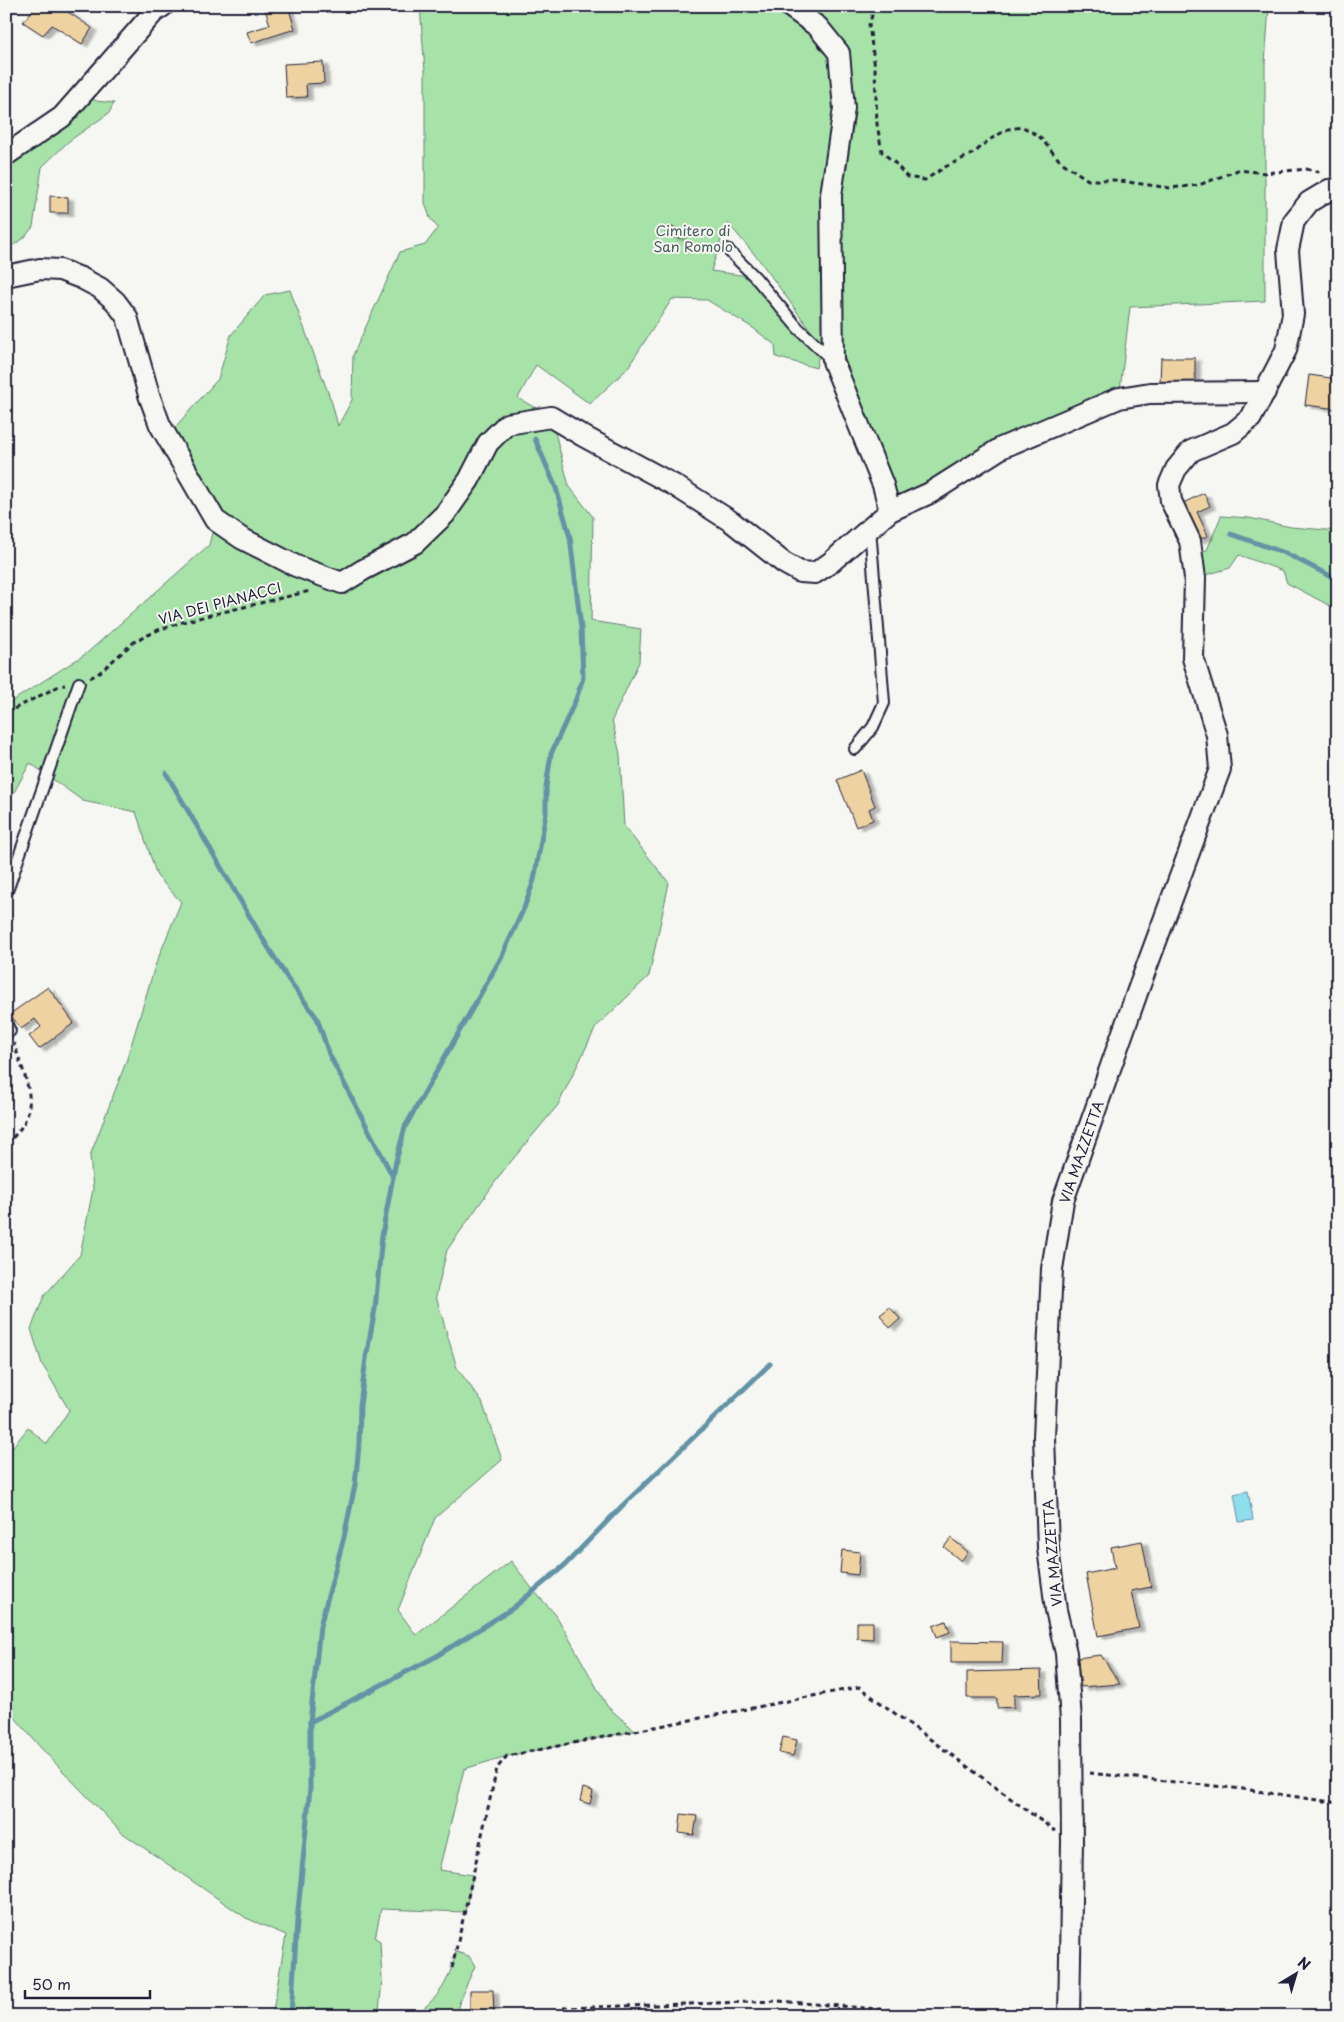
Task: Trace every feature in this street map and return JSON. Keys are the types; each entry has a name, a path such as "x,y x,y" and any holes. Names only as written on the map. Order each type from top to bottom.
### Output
{"street":[{"path":"6,155 62,117 154,12 163,6"},
{"path":"789,6 818,27 839,53 844,108 830,196 833,361 883,485 890,511"},
{"name":"VIA MAZZETTA","path":"1069,2016 1072,1842 1071,1720 1066,1653 1056,1610 1048,1548 1044,1437 1052,1269 1063,1201 1138,990 1220,769 1217,735 1193,658 1195,578 1190,541 1171,502 1170,485 1176,469 1191,451 1233,433 1251,418 1286,350 1293,314 1288,250 1294,221 1310,202 1329,190 1334,182"},
{"path":"6,276 40,269 60,270 100,288 115,301 127,317 148,395 160,426 215,520 240,538 296,566 342,583 416,543 445,514 469,480 488,443 507,424 551,417 674,485 732,522 784,563 800,572 815,573 890,511 930,493 1001,448 1119,398 1150,393 1265,392"}],"lane":[{"path":"727,249 755,277 798,328 833,361"},
{"path":"856,749 873,727 884,703 870,528"},
{"path":"6,894 79,684"}],"path":[{"path":"875,6 869,25 875,68 877,124 882,152 895,162 907,177 925,180 974,153 989,140 1008,129 1023,127 1039,136 1060,161 1088,180 1114,180 1170,188 1199,185 1238,170 1265,173 1306,169 1334,182"},
{"name":"VIA DEI PIANACCI","path":"6,713 59,686 79,684 99,673 134,642 158,630 186,621 314,590"},
{"path":"6,1144 29,1114 30,1089 8,1027"},
{"path":"452,1968 497,1768 507,1756 859,1687 1040,1821 1072,1842"},
{"path":"1071,1771 1243,1789 1338,1803"},
{"path":"563,2008 778,2001 963,2016"}],"green space":[{"name":"Cimitero di San Romolo","path":"420,6 1269,6 1265,64 1265,301 1130,307 1119,398 890,511 833,361 760,261 727,222 711,271 755,277 820,349 816,368 776,357 775,345 753,328 707,300 672,299 627,369 590,404 536,365 518,398 551,417 569,486 593,517 591,621 641,629 639,662 612,720 620,754 624,826 669,883 649,976 596,1027 558,1105 503,1171 447,1250 436,1296 457,1368 482,1402 502,1460 435,1518 398,1610 416,1635 511,1561 534,1591 556,1615 607,1706 635,1731 507,1756 464,1769 439,1870 473,1875 465,1912 381,1909 375,1938 380,1941 382,1980 379,2011 309,2008 307,2016 272,2016 286,1935 246,1918 121,1832 40,1747 6,1707 6,1693 8,1691 6,1683 6,1455 28,1428 47,1444 69,1410 42,1364 31,1329 44,1296 80,1255 93,1189 90,1156 126,1062 155,966 181,902 157,876 136,812 83,801 30,763 6,807 6,705 87,653 209,545 215,520 168,435 218,379 231,335 265,295 290,290 332,403 338,426 352,400 353,355 400,252 425,245 438,228 430,218 425,203 425,71"},
{"path":"84,92 96,101 114,103 109,113 69,141 42,167 33,227 24,238 6,250 6,155"},
{"path":"1221,516 1249,518 1291,527 1338,531 1338,610 1287,583 1283,571 1239,555 1230,568 1195,578 1191,553 1207,550"},
{"path":"456,1952 469,1956 475,1966 461,1997 456,2014 458,2016 414,2016 442,1988 450,1973"}],"water":[{"path":"1248,1491 1253,1520 1239,1522 1234,1494"}],"building":[{"path":"36,6 59,6 92,28 82,44 52,25 43,35 23,22"},
{"path":"264,6 288,6 295,29 251,43 247,32 270,25"},
{"path":"323,62 324,83 306,84 307,97 286,98 284,64"},
{"path":"50,196 68,197 68,213 50,213"},
{"path":"668,226 682,230 680,238 665,234"},
{"path":"1161,358 1195,358 1195,382 1160,382"},
{"path":"1309,375 1338,379 1338,409 1305,405"},
{"path":"1204,493 1210,506 1197,512 1208,536 1198,540 1181,504"},
{"path":"861,770 875,806 869,809 873,820 856,827 837,780"},
{"path":"48,987 74,1023 39,1049 29,1036 41,1027 35,1019 21,1029 10,1014"},
{"path":"890,1307 900,1319 890,1328 880,1315"},
{"path":"951,1538 968,1552 961,1561 944,1547"},
{"path":"1142,1541 1151,1587 1131,1591 1139,1628 1098,1636 1086,1574 1115,1568 1111,1547"},
{"path":"842,1550 860,1552 858,1575 840,1573"},
{"path":"946,1621 950,1632 937,1637 933,1626"},
{"path":"857,1622 873,1622 873,1639 857,1638"},
{"path":"951,1641 1003,1642 1002,1663 951,1663"},
{"path":"1101,1655 1120,1684 1081,1687 1077,1658"},
{"path":"1041,1670 1042,1694 1014,1695 1014,1707 997,1708 997,1698 967,1698 967,1672"},
{"path":"783,1737 797,1740 793,1756 779,1753"},
{"path":"583,1788 593,1791 590,1804 580,1801"},
{"path":"681,1814 697,1816 694,1835 679,1833"},
{"path":"470,1990 493,1990 494,2013 470,2013"}],"waterway":[{"path":"291,2016 297,1921 310,1788 310,1722 320,1626 344,1537 355,1485 360,1405 375,1309 382,1235 396,1161 405,1127 501,958 524,908 534,880 546,813 546,787 551,754 576,699 583,678 581,628 570,537 556,488 535,439"},
{"path":"1231,534 1285,553 1338,580"},
{"path":"166,773 261,936 288,979 317,1018 329,1054 393,1177"},
{"path":"310,1722 435,1657 513,1608 565,1565 622,1506 770,1364"}]}
